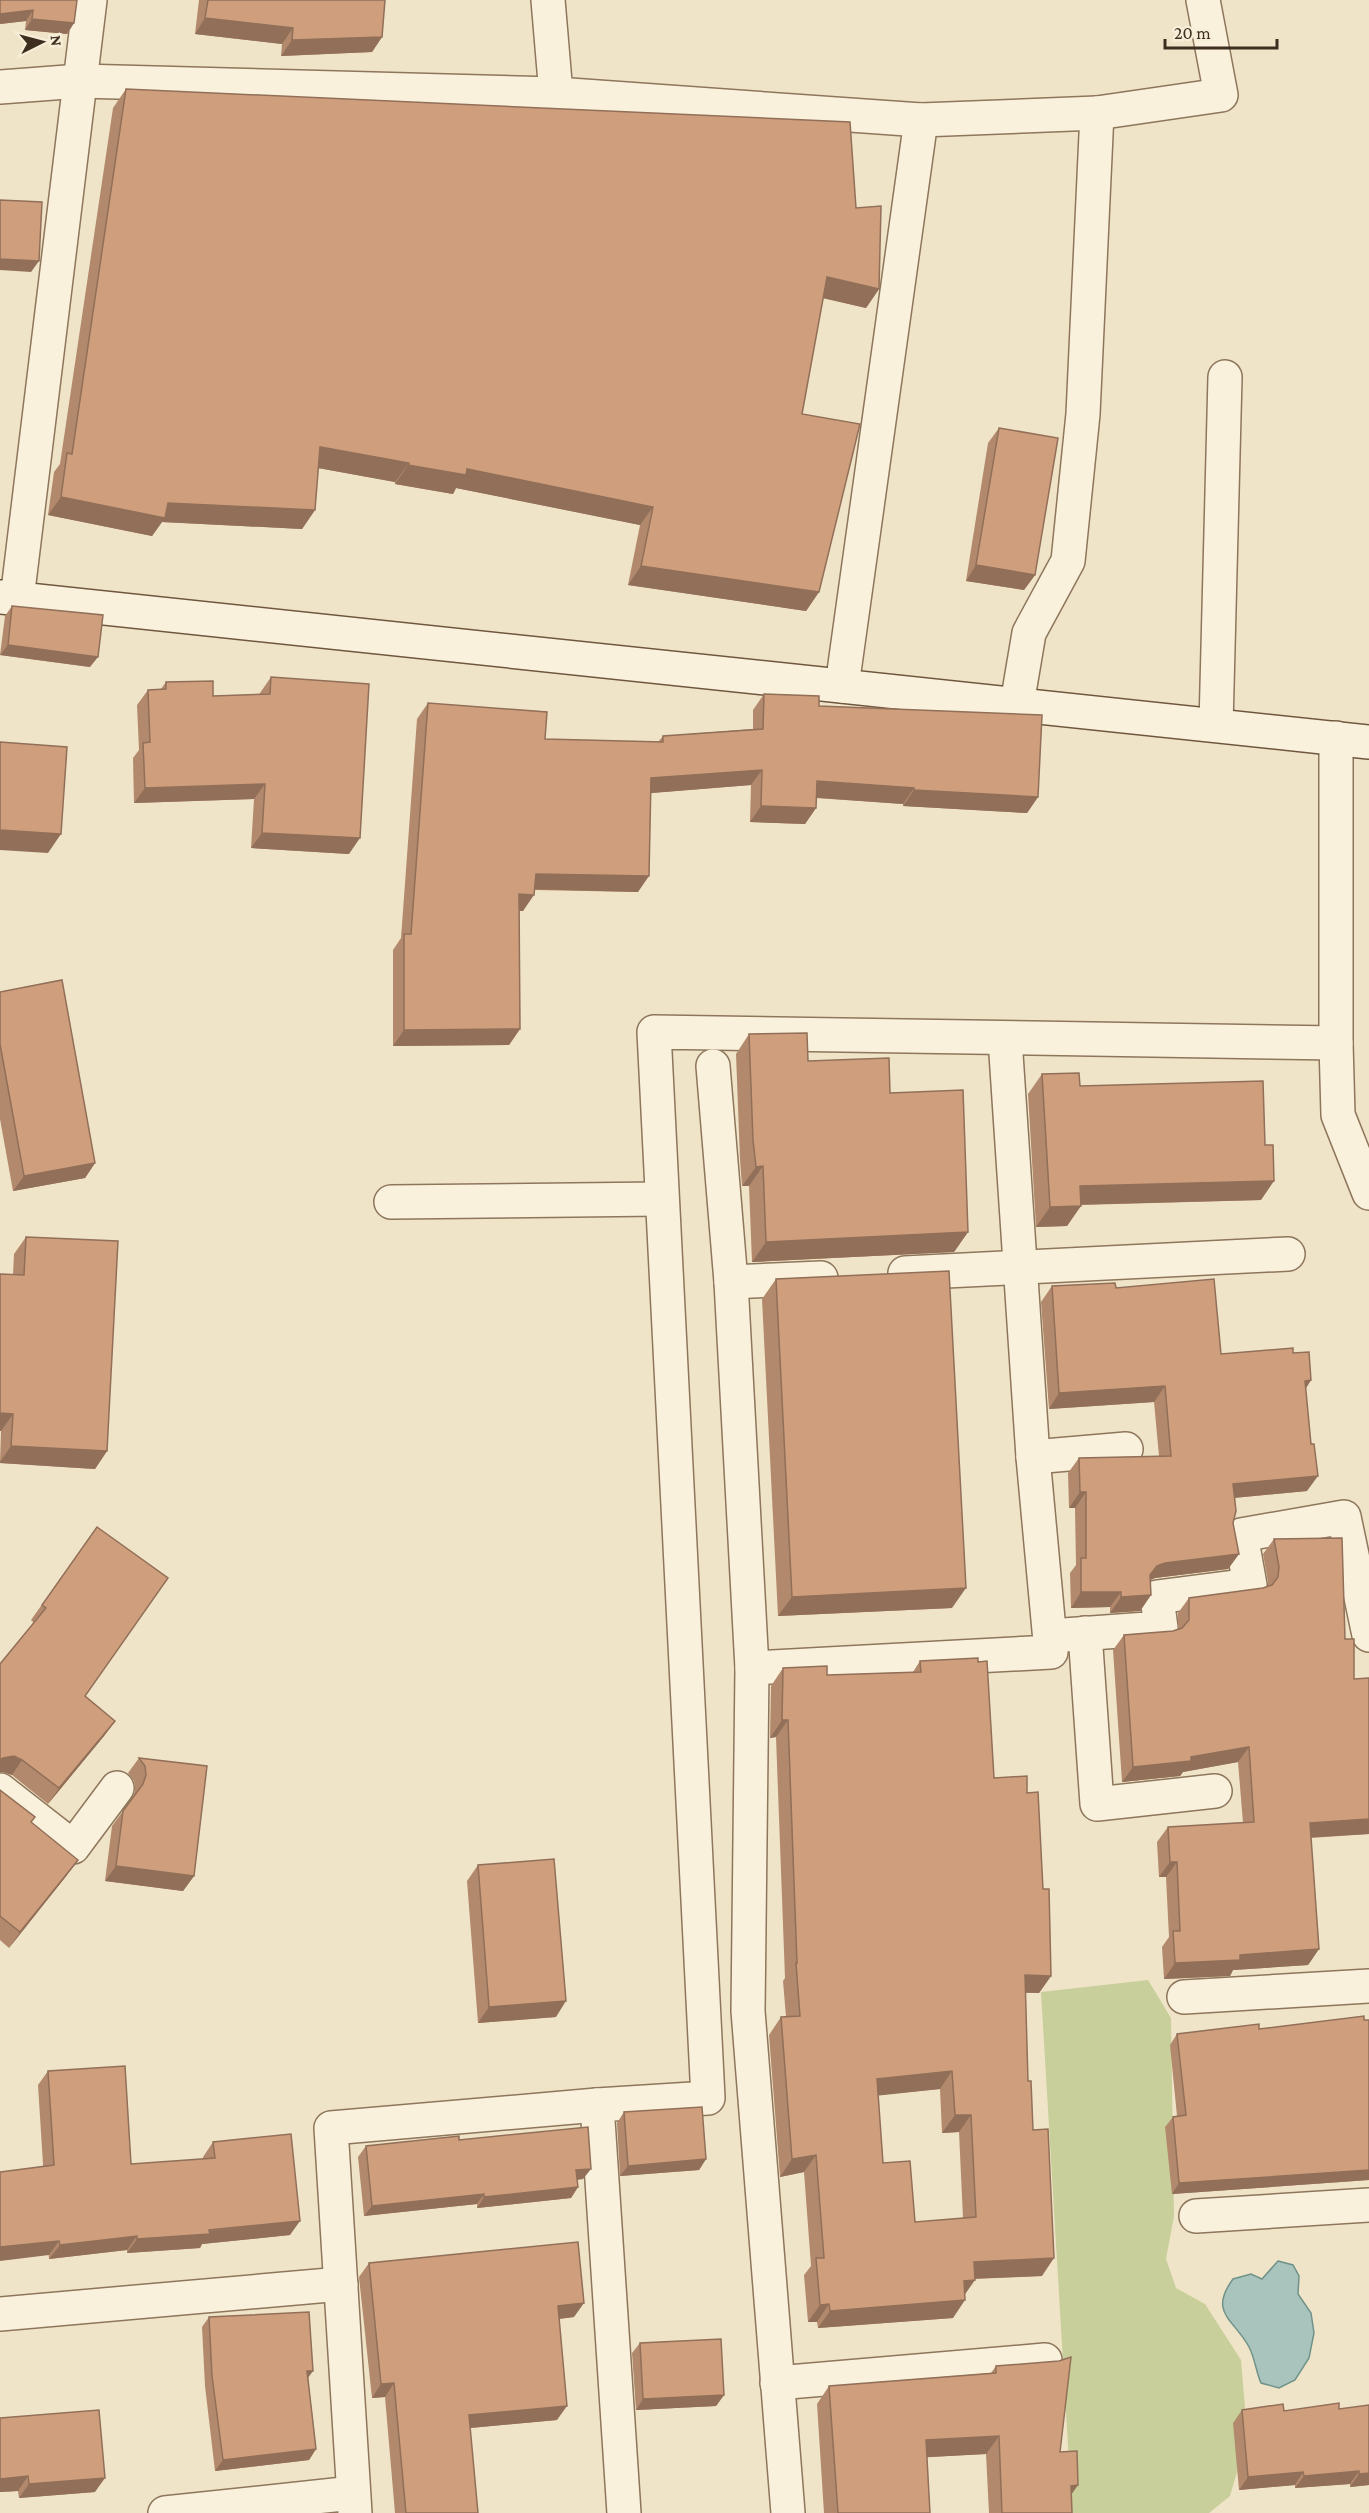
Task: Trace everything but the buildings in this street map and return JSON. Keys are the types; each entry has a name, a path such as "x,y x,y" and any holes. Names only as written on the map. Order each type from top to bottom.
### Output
{"street":[{"path":"90,0 9,598 1369,742"},
{"path":"548,0 556,94"},
{"path":"0,87 80,81 556,94 921,120 1097,113 1221,95 1203,0"},
{"path":"1017,704 1029,633 1068,561 1083,414 1097,113"},
{"path":"842,686 921,120"},
{"path":"1216,725 1226,377"},
{"path":"1336,738 1338,1115 1369,1193"},
{"path":"165,2513 354,2503 331,2128 597,2104 708,2098 660,1199 654,1032 1336,1043"},
{"path":"752,1668 1051,1652 1033,1457 1005,1039"},
{"path":"713,1066 731,1282 752,1668 748,2011 788,2513"},
{"path":"391,1202 660,1199"},
{"path":"731,1282 1288,1254"},
{"path":"1033,1457 1126,1449"},
{"path":"1050,1636 1161,1628 1157,1597 1250,1585 1241,1535 1344,1517 1369,1635"},
{"path":"1084,1634 1097,1804 1215,1791"},
{"path":"0,1790 73,1847 117,1788"},
{"path":"1184,1997 1369,1986"},
{"path":"597,2104 624,2513"},
{"path":"1196,2216 1369,2205"},
{"path":"0,2314 341,2284"},
{"path":"777,2383 1045,2360"}],"green space":[{"path":"1148,1980 1171,2018 1174,2216 1166,2259 1176,2288 1205,2304 1241,2360 1245,2407 1243,2451 1230,2496 1209,2513 1072,2513 1041,1992"}],"water":[{"path":"1278,2261 1293,2265 1299,2276 1298,2294 1311,2313 1314,2333 1309,2358 1295,2380 1279,2388 1261,2383 1251,2351 1223,2308 1226,2291 1233,2279 1251,2274 1262,2279"}]}
